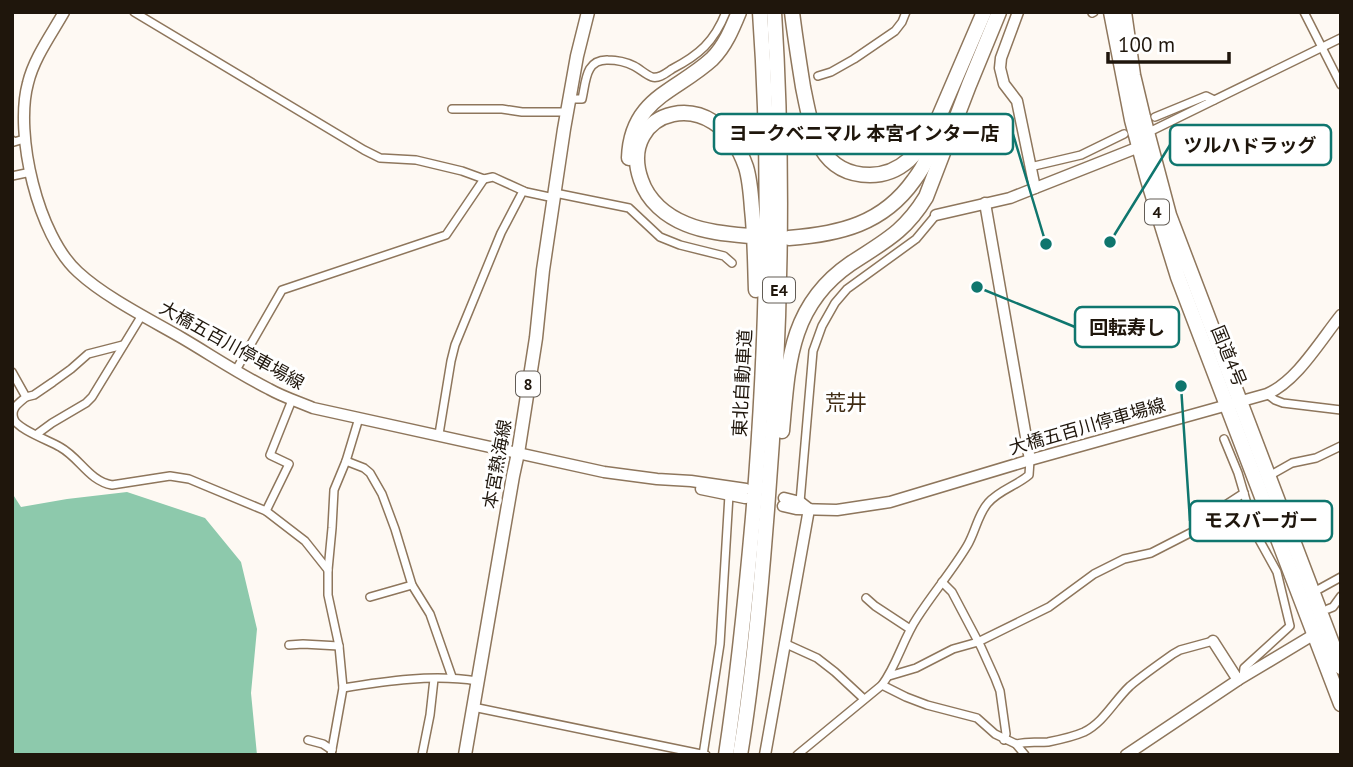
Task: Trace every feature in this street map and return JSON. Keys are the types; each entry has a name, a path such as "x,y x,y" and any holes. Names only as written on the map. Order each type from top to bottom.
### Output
{"highway":[{"path":"739,12 728,38 713,57 662,93 647,108 633,134 628,164 637,194 649,210 671,227 697,238 749,241 689,225 667,214 642,184 638,166 637,157 642,138 655,122 673,113 693,113 708,118 730,136 747,169 751,193 761,413"},
{"name":"東北自動車道","path":"726,755 749,566 761,413 766,198 760,12"},
{"name":"東北自動車道","path":"740,755 762,568 778,335 780,194 774,12"},
{"path":"792,12 811,126 820,149 849,172 862,175 886,173 906,163 924,143 984,12"},
{"path":"762,568 778,477 791,354 804,315 821,289 886,243 919,208 926,197 999,12"},
{"name":"国道4号","path":"1111,12 1139,147 1178,277 1268,476 1341,667"},
{"name":"国道4号","path":"1124,12 1133,75 1169,215 1313,635 1341,705"},
{"path":"934,125 932,148 927,159 911,185 892,206 854,226 789,242 842,239 872,228 897,213 934,175"}],"main road":[{"name":"大橋五百川停車場線","path":"64,12 35,62 28,80 16,141 31,172 51,236 63,256 78,272 96,286 236,370 271,390 313,408 604,472 691,481 745,494 729,495 657,479"},
{"name":"本宮熱海線","path":"465,755 518,453 569,99 588,12"},
{"path":"1018,12 1001,58 1000,68 1004,84 1017,101 1035,188"},
{"path":"936,215 1010,198 1139,147"},
{"path":"985,203 1030,460"},
{"name":"大橋五百川停車場線","path":"784,502 796,509 804,506 837,510 890,502 1266,394 1293,376 1341,315"},
{"path":"765,755 785,643 804,506"},
{"path":"1126,755 1241,678 1313,635"},
{"path":"1213,641 1241,678"}],"street":[{"path":"134,12 380,158 416,160 484,179 493,177 523,191 629,208 660,237 724,256 732,262"},
{"path":"569,99 582,99 589,69 598,60 617,60 635,66 652,77 660,76 701,51 719,28 726,12"},
{"path":"818,76 854,59 895,31 906,12"},
{"path":"1304,12 1341,85"},
{"path":"1147,134 1341,38"},
{"path":"1155,117 1206,96 1214,100"},
{"path":"453,109 567,113"},
{"path":"1030,167 1080,155 1124,134"},
{"path":"12,176 31,172"},
{"path":"236,370 282,290 446,234 484,179"},
{"path":"439,435 455,345 501,233 523,191"},
{"path":"804,506 813,351 822,326 835,303 847,289 916,239 936,215"},
{"path":"37,434 51,422 92,397 142,314"},
{"path":"123,345 88,354 53,382 34,395 26,397 14,408 13,416 19,426 71,454 89,474 104,484 179,477 266,510 305,541 328,570"},
{"path":"12,372 26,397"},
{"path":"1266,394 1283,402 1341,410"},
{"path":"266,510 289,464 270,455 292,400"},
{"path":"332,753 343,688 339,646 328,595 334,490 359,418"},
{"path":"1223,439 1244,493 1256,534 1277,572 1293,624 1244,668 1241,678"},
{"path":"1268,476 1292,463 1324,455 1341,446"},
{"path":"797,755 882,685 911,629 974,533 984,509 995,496 1019,484 1029,475 1030,460"},
{"path":"346,461 365,468 382,494 412,585 430,614 452,677"},
{"path":"889,676 916,668 953,649 978,642 1049,607 1110,566 1124,559 1151,553 1192,531 1244,493"},
{"path":"473,707 704,754 720,644 729,495"},
{"path":"1312,593 1341,577"},
{"path":"942,582 952,593 1000,691 1006,734 1004,740"},
{"path":"370,597 412,585"},
{"path":"1328,610 1341,596"},
{"path":"866,598 911,629"},
{"path":"1016,744 1028,741 1046,742 1091,728 1130,686 1173,654 1213,641"},
{"path":"785,643 817,658 864,699"},
{"path":"289,645 339,646"},
{"path":"343,688 452,677 477,681"},
{"path":"422,755 434,679"},
{"path":"882,685 926,705 978,718 995,734 1016,744 1025,755"},
{"path":"308,740 323,744 332,753"}],"green space":[{"path":"127,492 205,518 241,562 257,629 251,693 257,755 12,755 12,493 21,507"}],"place":[{"name":"ツルハドラッグ","path":"1110,242"},
{"name":"ヨークベニマル 本宮インター店","path":"1046,244"},
{"name":"回転寿し","path":"977,287"},
{"name":"モスバーガー","path":"1181,386"}],"district":[{"name":"荒井","path":"846,402"}]}
